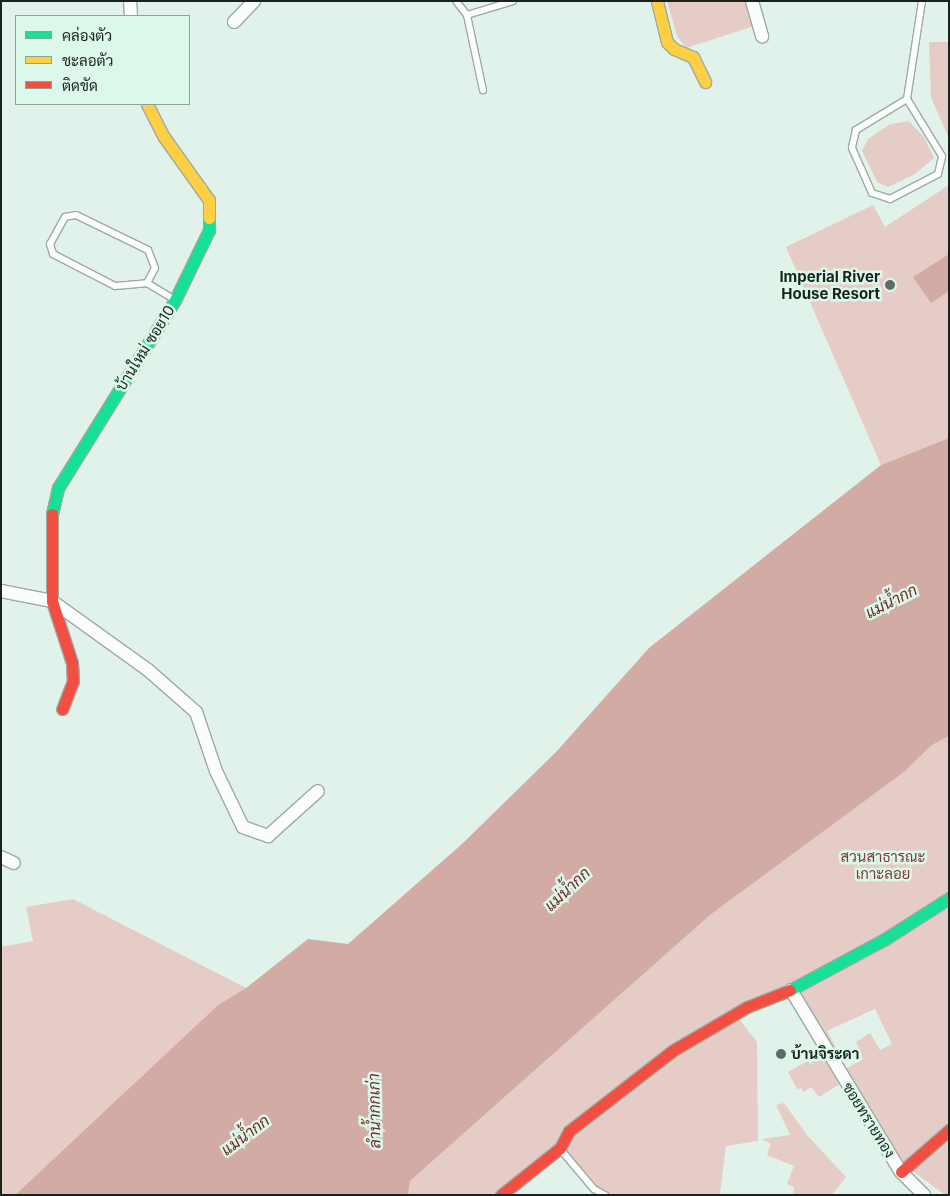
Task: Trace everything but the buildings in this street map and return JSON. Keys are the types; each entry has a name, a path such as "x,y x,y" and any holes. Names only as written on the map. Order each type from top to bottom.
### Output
{"street":[{"path":"130,1 131,15"},
{"path":"234,22 254,1"},
{"path":"657,1 667,42 674,49 693,58 706,82"},
{"path":"752,1 762,37"},
{"name":"บ้านใหม่ ซอย10","path":"62,709 73,681 72,663 52,601 51,520 58,488 175,300 209,230 209,200 164,138 147,105"},
{"path":"1,591 52,601 148,670 196,712 216,771 243,827 268,836 318,791"},
{"path":"1,857 14,863"},
{"path":"501,1195 560,1148 570,1131 672,1052 747,1007 791,990 885,939 949,898"},
{"name":"ซอยทรายทอง","path":"791,990 901,1172 924,1195"},
{"path":"901,1172 949,1130"}],"lane":[{"path":"456,1 467,15 483,90"},
{"path":"467,15 513,1"},
{"path":"907,98 856,130 852,148 872,193 890,199 938,174 942,156 907,98 922,1"},
{"path":"148,284 155,268 148,250 76,215 65,217 50,244 53,254 115,286 148,284 175,300"},
{"path":"560,1148 594,1189 605,1195"}],"green space":[{"path":"667,1 747,1 754,26 686,48 677,36"},
{"path":"929,42 949,42 949,139 931,97"},
{"path":"909,121 924,137 934,158 915,174 888,187 877,182 862,151 868,139 890,124"},
{"path":"949,185 949,438 881,465 786,247 873,205 885,227"},
{"name":"สวนสาธารณะ เกาะลอย","path":"949,736 949,1130 901,1172 791,991 735,1014 757,1042 758,1141 726,1146 720,1193 723,1195 605,1195 594,1189 560,1149 501,1195 408,1195 410,1181 710,915 904,772 932,745","holes":["875,1009 892,1044 880,1050 870,1033 856,1042 863,1059 847,1068 827,1031"]},
{"path":"73,899 246,988 218,1005 15,1195 1,1195 1,947 33,941 26,907"},
{"path":"822,1053 840,1084 819,1097 811,1087 804,1092 801,1088 797,1089 788,1072"},
{"path":"784,1103 807,1135 846,1177 832,1195 793,1195 794,1187 787,1184 794,1166 767,1155 771,1144 762,1139 790,1135 776,1105"},
{"path":"949,1137 949,1195 945,1195 910,1169"}],"water":[{"path":"949,254 949,291 931,303 913,277"},
{"path":"949,438 949,736 932,745 904,772 710,915 410,1181 408,1195 15,1195 218,1005 246,988 308,939 348,944 462,844 556,752 649,648 881,465"}],"traffic: fast":[{"path":"52,514 58,488 175,300 209,230 209,218"},
{"path":"790,990 885,939 949,898"}],"traffic: slow":[{"path":"657,1 667,42 674,49 693,57 705,82"},
{"path":"148,105 164,137 209,200 209,218"}],"traffic: jam":[{"path":"52,514 52,601 72,663 73,681 62,709"},
{"path":"501,1195 560,1148 569,1131 672,1051 747,1007 790,990"},
{"path":"901,1172 949,1130"}],"place":[{"name":"Imperial River House Resort","path":"890,285"},
{"name":"บ้านจิระดา","path":"781,1054"}],"water label":[{"name":"แม่น้ำกก","path":"891,601"},
{"name":"แม่น้ำกก","path":"567,889"},
{"name":"ลำน้ำกกเก่า","path":"374,1111"},
{"name":"แม่น้ำกก","path":"245,1135"}]}
